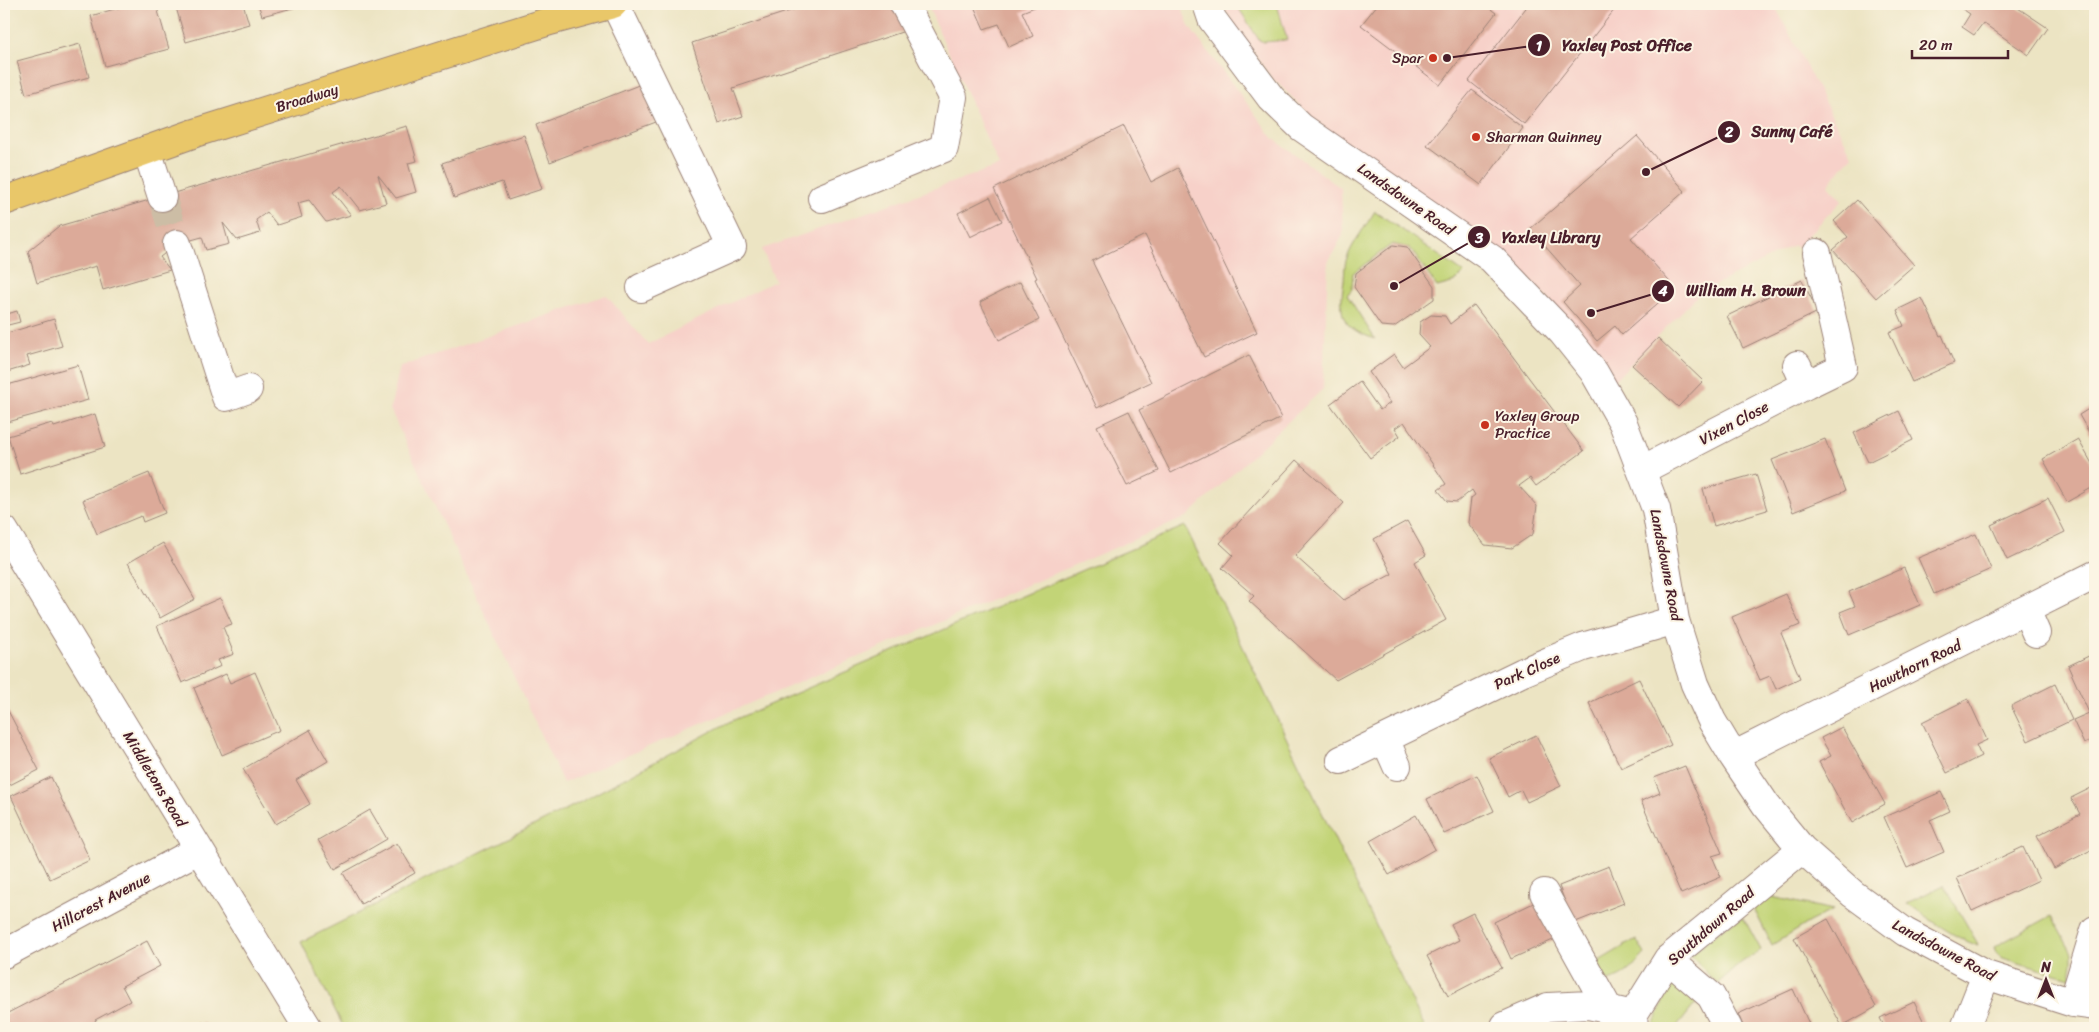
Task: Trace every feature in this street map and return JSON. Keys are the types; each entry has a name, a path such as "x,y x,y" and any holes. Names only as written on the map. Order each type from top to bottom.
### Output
{"main road":[{"name":"Broadway","path":"4,201 194,133 548,12 614,4"}],"street":[{"path":"614,4 732,247 641,288"},
{"path":"822,198 944,148 953,97 904,4"},
{"name":"Landsdowne Road","path":"1207,4 1212,19 1271,98 1301,127 1492,259 1562,332 1594,372 1618,414 1656,509 1675,620 1695,684 1712,721 1733,756 1766,805 1802,849 1853,894 1905,932 1986,976 2084,1005"},
{"path":"147,150 162,196"},
{"path":"177,244 226,397 248,389"},
{"name":"Vixen Close","path":"1642,470 1801,375 1842,367 1817,253"},
{"name":"Middletons Road","path":"4,530 308,1028"},
{"name":"Hawthorn Road","path":"1733,756 2031,622 2095,575"},
{"name":"Park Close","path":"1341,760 1523,672 1583,647 1675,620"},
{"path":"1385,739 1397,766"},
{"name":"Southdown Road","path":"1625,1018 1668,959 1802,849"},
{"name":"Hillcrest Avenue","path":"4,954 198,850"},
{"path":"1544,893 1625,1018"},
{"path":"2084,1005 2095,930"},
{"path":"1668,959 1711,996 1728,1028"},
{"path":"1965,1028 1986,976"},
{"path":"1505,1026 1548,1007 1589,1005 1625,1018"}],"shaded area":[{"path":"927,4 1180,4 1190,28 1274,139 1341,188 1343,235 1328,262 1323,389 1187,517 563,783 390,409 400,367 606,295 648,344 775,281 762,249 999,166"},
{"path":"1221,4 1774,4 1852,155 1828,185 1842,200 1796,248 1794,245 1701,292 1612,383 1575,328 1514,262 1327,131 1270,76"}],"green space":[{"path":"1236,4 1277,4 1287,40 1264,42 1259,40"},
{"path":"1375,211 1464,273 1455,282 1437,287 1410,248 1392,244 1353,273 1352,289 1347,295 1375,339 1354,330 1348,324 1342,311 1342,302 1346,260 1356,240"},
{"path":"1185,526 1425,1028 344,1028 301,942 573,806 729,722"},
{"path":"1944,885 1979,946 1950,933 1907,903"},
{"path":"1767,896 1833,910 1809,922 1772,945 1753,907"},
{"path":"2051,916 2072,953 2070,978 2002,958 1997,954 1994,947"},
{"path":"1743,917 1761,950 1742,962 1717,984 1690,955 1725,927"},
{"path":"1636,939 1645,954 1622,975 1603,982 1594,964"},
{"path":"1673,979 1701,997 1676,1028 1652,1028"}],"building":[{"path":"131,4 156,4 169,49 105,66 91,16"},
{"path":"175,4 243,4 249,24 186,42"},
{"path":"258,4 308,4 262,16"},
{"path":"811,4 898,4 905,31 733,88 743,116 719,124 692,43"},
{"path":"973,4 1042,4 1022,12 1033,36 1009,47 999,24 984,29"},
{"name":"Spar","path":"1378,4 1484,4 1496,13 1440,85 1361,25"},
{"path":"1529,4 1619,4 1524,124 1469,81"},
{"path":"1955,4 2020,4 2018,8 2048,28 2029,55 1983,23 1974,35 1962,27 1970,14"},
{"path":"80,44 89,77 26,94 17,61"},
{"path":"649,81 664,119 550,162 536,125"},
{"name":"Sharman Quinney","path":"1472,90 1523,128 1481,185 1427,145"},
{"path":"407,126 417,161 408,163 416,192 396,198 378,175 386,203 360,210 341,186 333,192 351,215 326,222 309,200 298,203 302,217 277,225 267,212 256,220 260,233 237,240 223,223 229,244 206,250 202,237 177,244 160,257 170,270 103,290 96,266 37,283 28,251 59,226"},
{"path":"1124,126 1151,182 1178,168 1257,332 1204,357 1145,235 1092,261 1151,382 1097,408 994,189"},
{"path":"524,135 542,189 508,200 502,182 454,198 442,163"},
{"path":"1637,136 1685,191 1631,238 1675,288 1622,335 1615,326 1597,341 1563,302 1580,286 1530,229"},
{"path":"990,197 1002,221 970,237 958,213"},
{"path":"1857,200 1914,265 1876,298 1833,250 1848,237 1834,221"},
{"path":"1393,245 1407,247 1434,286 1434,299 1394,327 1381,326 1354,287 1356,273"},
{"path":"1802,280 1818,312 1743,348 1727,316"},
{"path":"1020,282 1039,320 999,340 980,302"},
{"path":"1922,298 1940,336 1942,335 1954,363 1912,382 1889,332 1904,326 1897,310"},
{"name":"Yaxley Group Practice","path":"1474,305 1584,451 1536,486 1530,478 1519,486 1537,506 1533,534 1512,548 1485,545 1468,523 1471,498 1475,495 1472,490 1457,502 1447,501 1438,490 1446,484 1404,422 1395,428 1400,436 1370,458 1330,404 1360,382 1380,410 1390,403 1369,372 1394,354 1403,367 1430,347 1419,335 1420,322 1431,315 1445,316 1450,324"},
{"path":"17,311 20,322 4,326 4,315"},
{"path":"54,319 62,346 27,356 30,365 4,373 4,334"},
{"path":"1658,338 1703,381 1678,407 1632,365"},
{"path":"1249,355 1281,418 1171,473 1139,410"},
{"path":"78,365 88,400 4,423 4,386"},
{"path":"2095,405 2095,443 2079,415"},
{"path":"1129,411 1159,471 1127,486 1097,426"},
{"path":"1899,411 1913,440 1868,462 1854,433"},
{"path":"95,414 105,447 20,474 8,436 52,423 54,427"},
{"path":"1825,439 1845,491 1793,512 1772,460"},
{"path":"2078,439 2095,469 2095,486 2067,502 2043,459"},
{"path":"1296,460 1344,503 1295,556 1344,600 1392,574 1374,539 1407,521 1426,555 1415,562 1446,620 1336,680 1249,601 1254,596 1222,568 1233,555 1220,543"},
{"path":"149,473 165,513 143,522 141,516 97,534 83,500"},
{"path":"1756,474 1767,510 1714,526 1703,489"},
{"path":"2048,498 2065,532 2007,560 1991,525"},
{"path":"1976,534 1991,569 1934,594 1918,558"},
{"path":"163,543 195,599 160,618 128,563"},
{"path":"1904,568 1920,605 1849,635 1840,612 1855,606 1849,592"},
{"path":"1786,594 1800,625 1781,633 1800,678 1776,689 1770,676 1760,680 1732,617"},
{"path":"220,598 232,624 223,627 234,654 218,660 221,666 182,683 157,626"},
{"path":"2095,653 2095,726 2092,727 2095,739 2084,744 2073,720 2089,713 2068,666"},
{"path":"255,672 280,730 222,755 194,688 226,674 230,683"},
{"path":"1639,679 1671,745 1621,768 1589,703"},
{"path":"2055,684 2072,720 2028,741 2011,706"},
{"path":"1968,699 1987,740 1976,745 1981,756 1947,773 1922,722"},
{"path":"4,703 39,770 4,788"},
{"path":"1842,727 1885,804 1852,823 1819,762 1831,756 1821,738"},
{"path":"310,730 328,761 296,780 310,804 276,824 243,769"},
{"path":"1536,735 1561,786 1527,802 1521,790 1508,797 1489,758"},
{"path":"1685,766 1722,853 1712,856 1721,877 1681,894 1641,801 1660,793 1654,778"},
{"path":"1477,775 1494,811 1444,834 1427,799"},
{"path":"51,777 90,860 50,879 11,796"},
{"path":"2095,786 2095,848 2054,869 2037,836 2080,814 2071,798"},
{"path":"1941,792 1950,811 1930,820 1944,852 1907,868 1884,817"},
{"path":"370,810 387,839 335,869 318,840"},
{"path":"1416,815 1435,849 1389,875 1370,841"},
{"path":"397,843 415,873 361,904 343,873"},
{"path":"2023,847 2039,880 1972,911 1957,878"},
{"path":"1609,866 1624,903 1573,923 1559,886"},
{"path":"1546,897 1564,935 1511,959 1494,922"},
{"path":"1473,913 1502,968 1448,996 1427,956 1459,940 1451,924"},
{"path":"1828,919 1876,1007 1842,1026 1794,938"},
{"path":"147,941 160,966 122,986 130,1001 95,1020 99,1028 4,1028 4,1015"},
{"path":"1793,989 1811,1028 1744,1028 1738,1014"},
{"path":"1914,1002 1927,1028 1885,1028 1880,1018"},
{"path":"203,1022 206,1028 193,1028"}],"tunnel":[{"path":"162,197 177,244"}],"place":[{"name":"Spar","path":"1433,58"},
{"name":"Yaxley Post Office","path":"1447,58"},
{"name":"Sharman Quinney","path":"1476,137"},
{"name":"Sunny Café","path":"1646,172"},
{"name":"Yaxley Library","path":"1394,286"},
{"name":"William H. Brown","path":"1591,313"},
{"name":"Yaxley Group Practice","path":"1485,425"}]}
